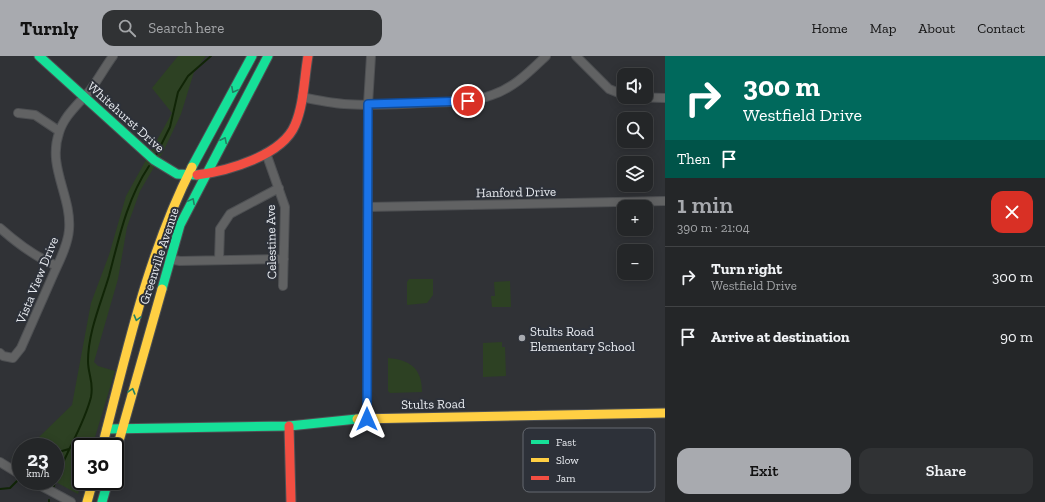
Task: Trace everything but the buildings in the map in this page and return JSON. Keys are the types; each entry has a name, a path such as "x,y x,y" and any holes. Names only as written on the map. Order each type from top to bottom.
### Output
{"street":[{"name":"Whitehurst Drive","path":"40,56 154,160 172,172 188,176 206,175 221,171 266,153 285,141 291,133 302,97 308,56"},
{"name":"Vista View Drive","path":"0,353 3,356 13,358 21,348 57,266 69,232 69,217 66,197 55,164 56,143 59,131 71,112 113,56"},
{"name":"Greenville Avenue","path":"104,438 157,249 188,176 252,56"},
{"name":"Greenville Avenue","path":"120,438 169,258 185,213 268,56"},
{"path":"367,419 368,104 371,56"},
{"path":"302,97 344,104 459,102 493,95 527,74 546,56"},
{"path":"576,56 609,89 617,92"},
{"path":"653,98 665,98"},
{"path":"18,113 35,115 59,131"},
{"name":"Celestine Ave","path":"266,153 285,207 283,286"},
{"path":"219,260 220,229 230,214 279,188"},
{"name":"Hanford Drive","path":"368,207 665,201"},
{"path":"0,228 25,250 42,260 57,266"},
{"path":"169,258 180,261 284,259"},
{"name":"Stults Road","path":"107,429 289,426 329,421 367,419 665,413"},
{"path":"289,426 291,502"},
{"path":"0,462 12,469"},
{"path":"49,490 71,502"},
{"path":"87,502 90,490"},
{"path":"102,502 105,490"}],"green space":[{"path":"178,56 206,56 194,72 181,114 163,152 140,191 127,227 118,279 94,362 98,366 115,371 95,438 72,438 72,490 79,490 78,494 64,486 64,438 38,438 72,405 91,303 109,255 126,196 172,113 152,88"},
{"path":"409,279 433,279 433,295 427,303 407,305 407,282"},
{"path":"510,281 511,307 492,307 491,296 495,296 494,282"},
{"path":"502,342 502,347 505,347 506,376 483,377 483,343"},
{"path":"388,358 408,363 417,371 420,377 422,392 390,393 388,391"}],"waterway":[{"path":"156,155 170,127 178,92 188,76 211,56"},
{"path":"64,462 83,420 91,397 92,387 88,361 90,339 124,219 141,179 149,166"},
{"path":"64,450 69,449"},
{"path":"0,489 10,488 12,486"}],"traffic: fast":[{"path":"39,56 154,160 177,174 197,175"},
{"path":"192,167 252,56"},
{"path":"162,289 180,225 268,56"},
{"path":"107,429 289,426 357,419"},
{"path":"102,502 105,490"}],"traffic: slow":[{"path":"104,438 150,270 162,235 192,167"},
{"path":"120,438 162,289"},
{"path":"357,419 665,413"},
{"path":"87,502 90,490"}],"traffic: jam":[{"path":"197,175 238,166 266,153 288,136 298,117 308,56"},
{"path":"289,426 291,502"}],"place":[{"name":"Stults Road Elementary School","path":"522,338"}],"route":[{"path":"367,419 368,104 468,101"}]}
